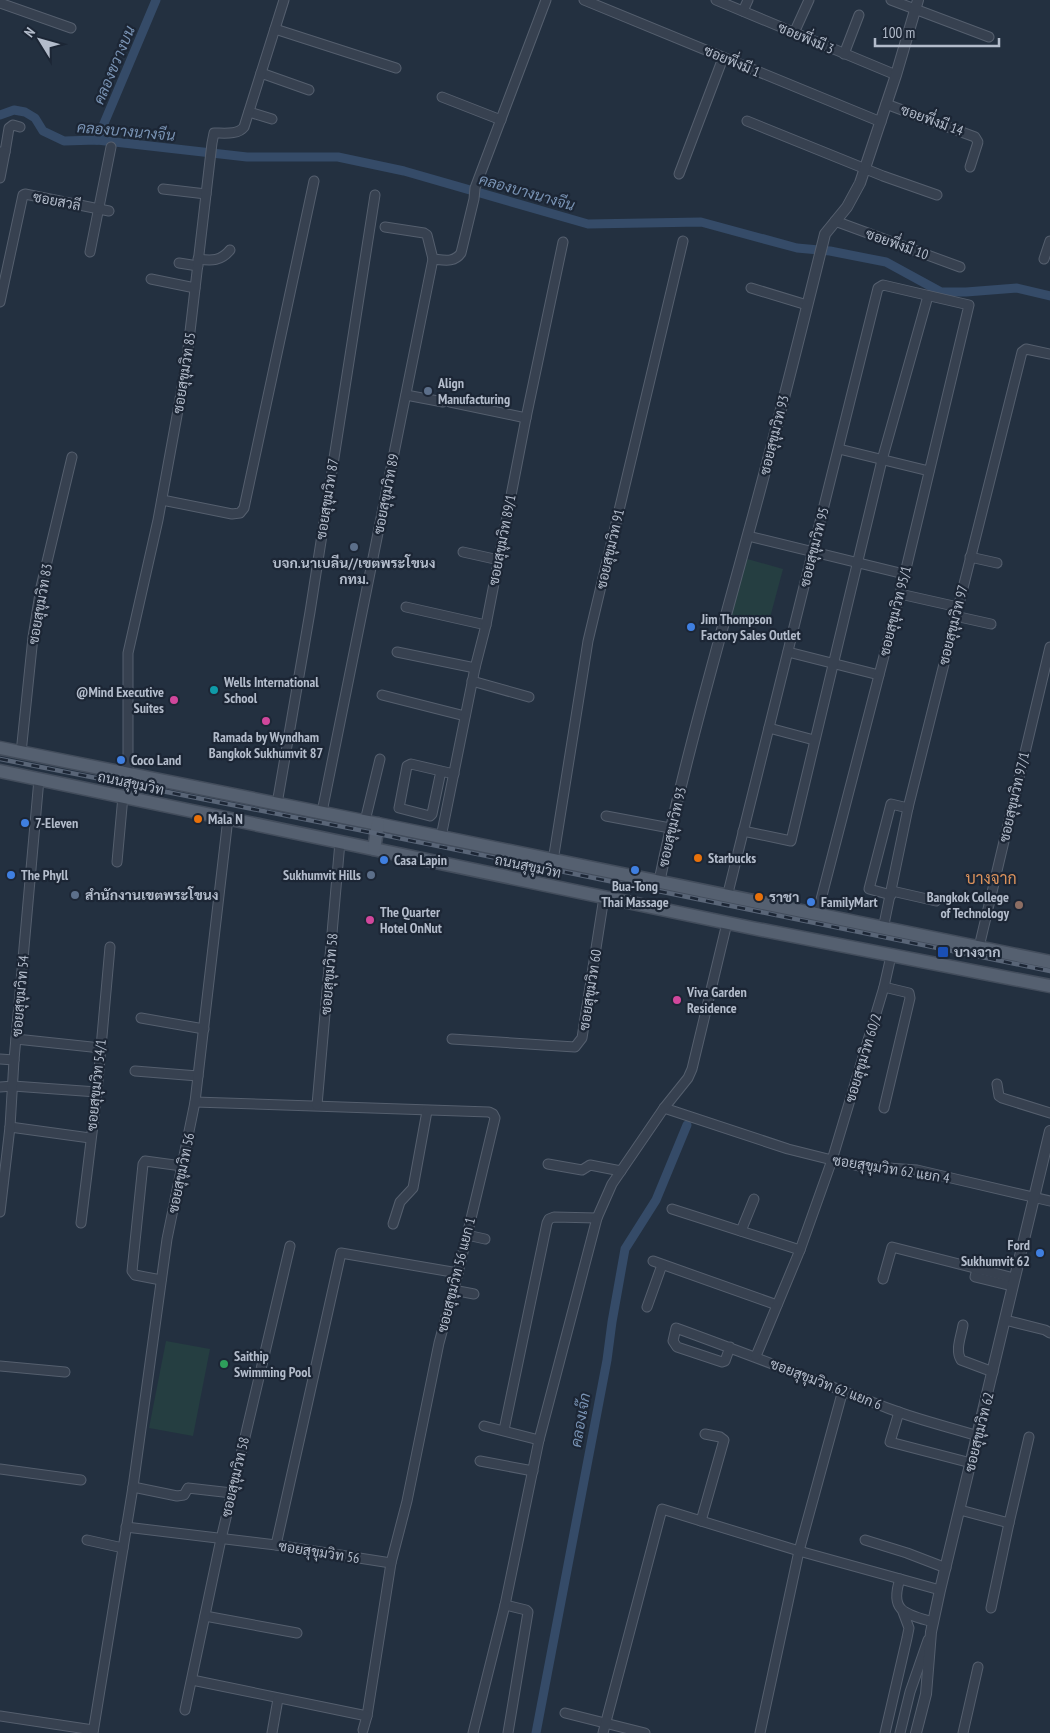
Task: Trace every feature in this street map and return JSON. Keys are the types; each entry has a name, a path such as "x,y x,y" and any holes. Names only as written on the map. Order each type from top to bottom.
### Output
{"main road":[{"name":"ถนนสุขุมวิท","path":"0,748 322,812 659,883 1050,962"},
{"name":"ถนนสุขุมวิท","path":"0,771 727,923 1050,986"},
{"path":"374,849 378,824"}],"street":[{"path":"385,227 424,233 427,235 433,259 457,259 461,253 475,188 546,0"},
{"name":"ซอยพึ่งมี 1","path":"584,0 880,122"},
{"name":"ซอยพึ่งมี 3","path":"716,0 896,76"},
{"path":"743,11 748,0"},
{"path":"794,33 809,0"},
{"path":"891,0 917,5 989,37"},
{"name":"ซอยสุขุมวิท 85","path":"128,774 128,653 162,500 186,366 212,143 214,133 242,130 275,29 281,1"},
{"path":"1,2 71,28"},
{"name":"ซอยสุขุมวิท 93","path":"659,883 670,828 702,700 748,536 826,234 854,197 896,76 917,5"},
{"path":"844,54 859,15"},
{"path":"275,29 396,68"},
{"path":"679,174 723,58"},
{"path":"261,73 309,90"},
{"path":"442,97 501,120"},
{"name":"ซอยพึ่งมี 14","path":"886,104 975,136 978,142 970,167"},
{"path":"249,112 272,119"},
{"path":"746,121 937,195"},
{"path":"0,178 2,152 9,128 13,126 20,127"},
{"path":"90,252 111,147"},
{"path":"162,500 232,514 240,513 244,508 314,181"},
{"path":"163,189 206,194"},
{"name":"ซอยสวลี","path":"0,302 23,195 109,211"},
{"name":"ซอยสุขุมวิท 87","path":"277,804 310,612 375,195"},
{"name":"ซอยพึ่งมี 10","path":"835,221 960,267"},
{"name":"ซอยสุขุมวิท 91","path":"553,861 588,641 684,241"},
{"path":"1044,259 1050,241"},
{"name":"ซอยสุขุมวิท 89/1","path":"441,837 563,242"},
{"path":"179,263 216,260 225,256 230,250"},
{"name":"ซอยสุขุมวิท 89","path":"322,812 433,259"},
{"path":"151,279 195,288"},
{"name":"ซอยสุขุมวิท 95","path":"727,897 878,288 883,285 969,305"},
{"path":"752,288 807,305"},
{"path":"743,831 791,841 882,460 928,296"},
{"name":"ซอยสุขุมวิท 95/1","path":"817,915 900,594 969,305"},
{"name":"ซอยสุขุมวิท 97","path":"883,929 892,893 908,808 1022,352 1026,349 1050,354"},
{"path":"406,394 526,418"},
{"path":"839,449 929,471"},
{"name":"ซอยสุขุมวิท 83","path":"21,753 33,637 41,587 72,457"},
{"path":"748,536 904,574"},
{"path":"463,552 498,560"},
{"path":"970,557 997,563"},
{"path":"900,594 991,624"},
{"path":"406,607 486,625"},
{"name":"ซอยสุขุมวิท 97/1","path":"979,947 1050,648"},
{"path":"397,652 475,668"},
{"path":"788,652 879,675"},
{"path":"472,682 529,697"},
{"path":"382,695 465,716"},
{"path":"768,728 814,740"},
{"path":"365,821 380,759"},
{"path":"441,771 430,816 399,808 407,766 411,764 454,774"},
{"name":"ซอยสุขุมวิท 54","path":"0,1212 2,1177 10,1127 14,1060 39,780"},
{"path":"117,862 123,796"},
{"path":"908,808 891,804 869,890 936,901"},
{"path":"606,816 670,828"},
{"name":"ซอยสุขุมวิท 56","path":"93,1732 133,1487 167,1239 195,1102 228,818"},
{"name":"ซอยสุขุมวิท 58","path":"317,1105 340,842"},
{"name":"ซอยสุขุมวิท 60","path":"452,1039 575,1047 580,1043 604,897"},
{"path":"474,1733 505,1605 539,1440 596,1218 607,1193 692,1070 727,923"},
{"name":"ซอยสุขุมวิท 54/1","path":"81,1223 97,1092 110,947"},
{"name":"ซอยสุขุมวิท 60/2","path":"756,1356 800,1250 832,1160 884,987 891,956"},
{"path":"884,987 909,993 910,998 884,1108"},
{"path":"141,1018 204,1029"},
{"path":"16,1039 101,1048"},
{"path":"0,1060 14,1060"},
{"path":"135,1071 198,1076"},
{"path":"997,1084 999,1096 1002,1098 1050,1113"},
{"path":"0,1087 13,1086 97,1092"},
{"name":"ซอยสุขุมวิท 56 แยก 1","path":"195,1102 489,1112 495,1118 458,1273 439,1343 407,1501 392,1563 367,1716 363,1730"},
{"name":"ซอยสุขุมวิท 62 แยก 4","path":"664,1108 788,1149 832,1160 859,1166 917,1170 1050,1201"},
{"path":"393,1224 400,1202 413,1188 427,1111"},
{"path":"10,1127 90,1138"},
{"name":"ซอยสุขุมวิท 62","path":"916,1733 926,1694 932,1627 940,1590 1050,1131"},
{"path":"161,1280 135,1275 132,1271 143,1164 145,1161 182,1166"},
{"path":"548,1164 582,1170 590,1165 621,1172"},
{"path":"741,1231 754,1199"},
{"path":"672,1209 800,1250"},
{"path":"504,1430 547,1223 549,1219 554,1217 596,1218"},
{"path":"467,1235 485,1239"},
{"name":"ซอยสุขุมวิท 58","path":"185,1710 221,1539 290,1246"},
{"path":"883,1279 892,1247 977,1269 1013,1282"},
{"path":"276,1545 341,1253 458,1273"},
{"path":"653,1262 777,1306"},
{"path":"647,1307 662,1265"},
{"path":"453,1290 474,1294"},
{"path":"1005,1320 1050,1333"},
{"path":"963,1325 958,1349 959,1357 961,1360 993,1372"},
{"name":"ซอยสุขุมวิท 62 แยก 6","path":"730,1347 728,1356 722,1362 677,1347 673,1341 676,1328 756,1356 899,1412 978,1436"},
{"path":"0,1366 65,1372"},
{"path":"760,1733 799,1551 843,1390"},
{"path":"899,1412 890,1442 971,1463"},
{"path":"484,1426 539,1440"},
{"path":"701,1521 724,1440 720,1437 705,1434"},
{"path":"990,1608 1029,1437"},
{"path":"480,1461 533,1471"},
{"path":"0,1469 81,1480"},
{"path":"133,1487 177,1496 184,1495 188,1488 232,1493"},
{"path":"603,1733 604,1723 662,1510 799,1551 940,1590"},
{"path":"960,1510 1009,1524"},
{"name":"ซอยสุขุมวิท 56","path":"126,1527 276,1545 392,1563"},
{"path":"87,1540 123,1548"},
{"path":"865,1540 946,1568"},
{"path":"900,1579 896,1598 898,1606 904,1612 932,1627 910,1692 900,1733"},
{"path":"505,1605 528,1612 508,1733"},
{"path":"885,1733 909,1628 904,1612"},
{"path":"205,1616 297,1633"},
{"path":"963,1733 978,1667"},
{"path":"192,1680 367,1716"},
{"path":"272,1733 278,1699"},
{"path":"565,1713 645,1733"},
{"path":"0,1716 93,1732"}],"green space":[{"path":"744,558 783,569 768,625 730,615"},
{"path":"166,1341 210,1349 193,1436 149,1428"}],"waterway":[{"name":"คลองขวางบน","path":"97,140 156,0"},
{"name":"คลองบางนางจีน","path":"0,115 14,110 25,112 35,118 43,131 64,141 97,140 247,157 338,157 404,171 588,224 701,222 797,248 830,251 886,262 941,292 1017,288 1050,296"},
{"name":"คลองเจ๊ก","path":"536,1733 607,1360 625,1249 656,1200 687,1125"}],"railway":[{"path":"0,759 1050,971"}],"place":[{"name":"Align Manufacturing","path":"428,391"},
{"name":"บจก.นาเบลีน//เขตพระโขนง กทม.","path":"354,547"},
{"name":"Jim Thompson Factory Sales Outlet","path":"691,627"},
{"name":"Wells International School","path":"214,690"},
{"name":"@Mind Executive Suites","path":"174,700"},
{"name":"Ramada by Wyndham Bangkok Sukhumvit 87","path":"266,721"},
{"name":"Coco Land","path":"121,760"},
{"name":"Mala N","path":"198,819"},
{"name":"7-Eleven","path":"25,823"},
{"name":"Starbucks","path":"698,858"},
{"name":"Casa Lapin","path":"384,860"},
{"name":"Bua-Tong Thai Massage","path":"635,870"},
{"name":"The Phyll","path":"11,875"},
{"name":"Sukhumvit Hills","path":"371,875"},
{"name":"สำนักงานเขตพระโขนง","path":"75,895"},
{"name":"ราชา","path":"759,897"},
{"name":"FamilyMart","path":"811,902"},
{"name":"Bangkok College of Technology","path":"1019,905"},
{"name":"The Quarter Hotel OnNut","path":"370,920"},
{"name":"บางจาก","path":"943,952"},
{"name":"Viva Garden Residence","path":"677,1000"},
{"name":"Ford Sukhumvit 62","path":"1040,1253"},
{"name":"Saithip Swimming Pool","path":"224,1364"}],"district":[{"name":"บางจาก","path":"991,878"}]}
